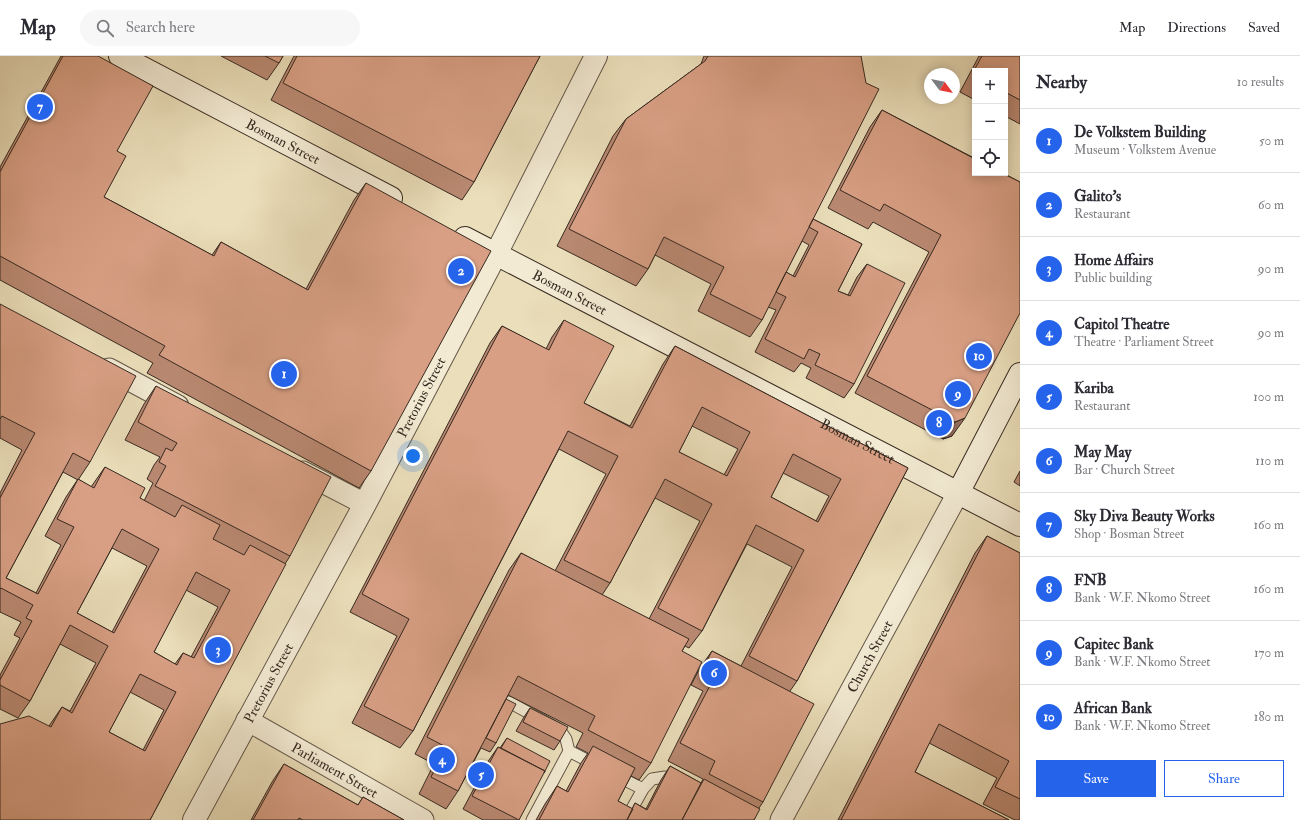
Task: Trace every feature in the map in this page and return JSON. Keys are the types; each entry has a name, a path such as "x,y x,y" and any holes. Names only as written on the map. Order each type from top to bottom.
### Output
{"main road":[{"name":"Bosman Street","path":"120,56 406,206"},
{"name":"Pretorius Street","path":"194,820 364,504 496,254 596,56"},
{"name":"Bosman Street","path":"447,228 1020,525"},
{"path":"958,493 1020,374"}],"street":[{"path":"91,359 196,415"},
{"path":"287,463 364,504"},
{"name":"Church Street","path":"781,820 958,493"},
{"name":"Parliament Street","path":"247,720 423,820"}],"lane":[{"path":"509,702 560,730 566,739 569,751 643,789"},
{"path":"532,820 557,765 569,751"},
{"path":"629,814 643,789 652,779 664,777 684,787"}],"building":[{"path":"63,56 98,56 153,86 117,151 126,156 104,197 214,256 221,242 308,290 366,183 491,251 371,471 159,355 165,346 0,256 0,172"},
{"path":"265,56 283,56 279,63"},
{"path":"297,56 540,56 474,182 283,83"},
{"path":"708,56 861,56 866,83 879,89 762,320 710,294 724,267 664,237 648,269 569,229 626,119 705,61"},
{"path":"982,56 1020,56 1020,100 1008,94 1008,68 975,68"},
{"path":"882,110 972,157 972,176 1008,176 1020,182 1020,313 965,418 955,422 867,376 941,235 884,204 880,211 840,190"},
{"path":"813,219 862,244 838,291 850,296 867,264 905,283 854,384 815,365 820,354 809,349 804,359 765,339 786,297 776,292 786,272 795,277 818,232 809,227"},
{"path":"0,304 136,376 90,462 73,453 6,578 38,594 74,527 57,519 78,479 94,488 105,467 145,488 140,498 175,517 182,505 220,525 213,539 244,555 250,545 286,564 150,820 0,820 0,724 29,716 51,727 62,707 72,713 108,646 70,625 30,701 0,685 0,680 32,621 26,618 33,605 1,588 0,589 0,498 35,433 2,416 0,419","holes":["122,529 159,549 114,633 77,613","196,572 230,590 194,658 183,653 177,665 154,652","140,674 176,692 145,751 109,732"]},
{"path":"564,320 614,346 584,403 632,428 675,346 908,468 797,681 749,656 804,550 756,525 702,631 658,608 712,504 665,479 610,583 564,560 618,456 568,431 413,731 364,706 409,619 362,594 502,326 549,350","holes":["702,407 750,432 727,476 679,452","793,454 841,479 818,522 771,497"]},
{"path":"156,386 331,477 290,556 155,486 166,466 159,462 166,448 172,451 177,443 138,422"},
{"path":"987,536 1020,553 1020,799 995,787 1009,761 939,724 915,772 1009,820 841,820"},
{"path":"521,553 689,639 682,651 702,662 651,763 588,730 595,716 518,676 458,791 431,777 446,747 427,737"},
{"path":"712,651 814,704 763,802 709,774 715,761 680,743 716,674 703,668"},
{"path":"506,699 516,704 496,743 486,738"},
{"path":"530,708 568,727 560,741 523,722"},
{"path":"507,738 550,761 545,771 501,748"},
{"path":"593,746 635,768 618,801 633,809 627,820 539,820 557,786 568,792"},
{"path":"498,747 545,771 519,820 472,796"},
{"path":"284,764 358,805 363,797 404,820 303,820 299,818 298,820 253,820"},
{"path":"670,766 701,783 682,820 627,820 635,803 647,810"},
{"path":"704,779 760,809 754,820 682,820"}],"place":[{"name":"Sky Diva Beauty Works","path":"40,107"},
{"name":"Galito's","path":"461,271"},
{"name":"African Bank","path":"979,356"},
{"name":"De Volkstem Building","path":"284,374"},
{"name":"Capitec Bank","path":"958,394"},
{"name":"FNB","path":"939,423"},
{"name":"Home Affairs","path":"218,650"},
{"name":"May May","path":"714,673"},
{"name":"Capitol Theatre","path":"442,760"},
{"name":"Kariba","path":"481,775"}]}
